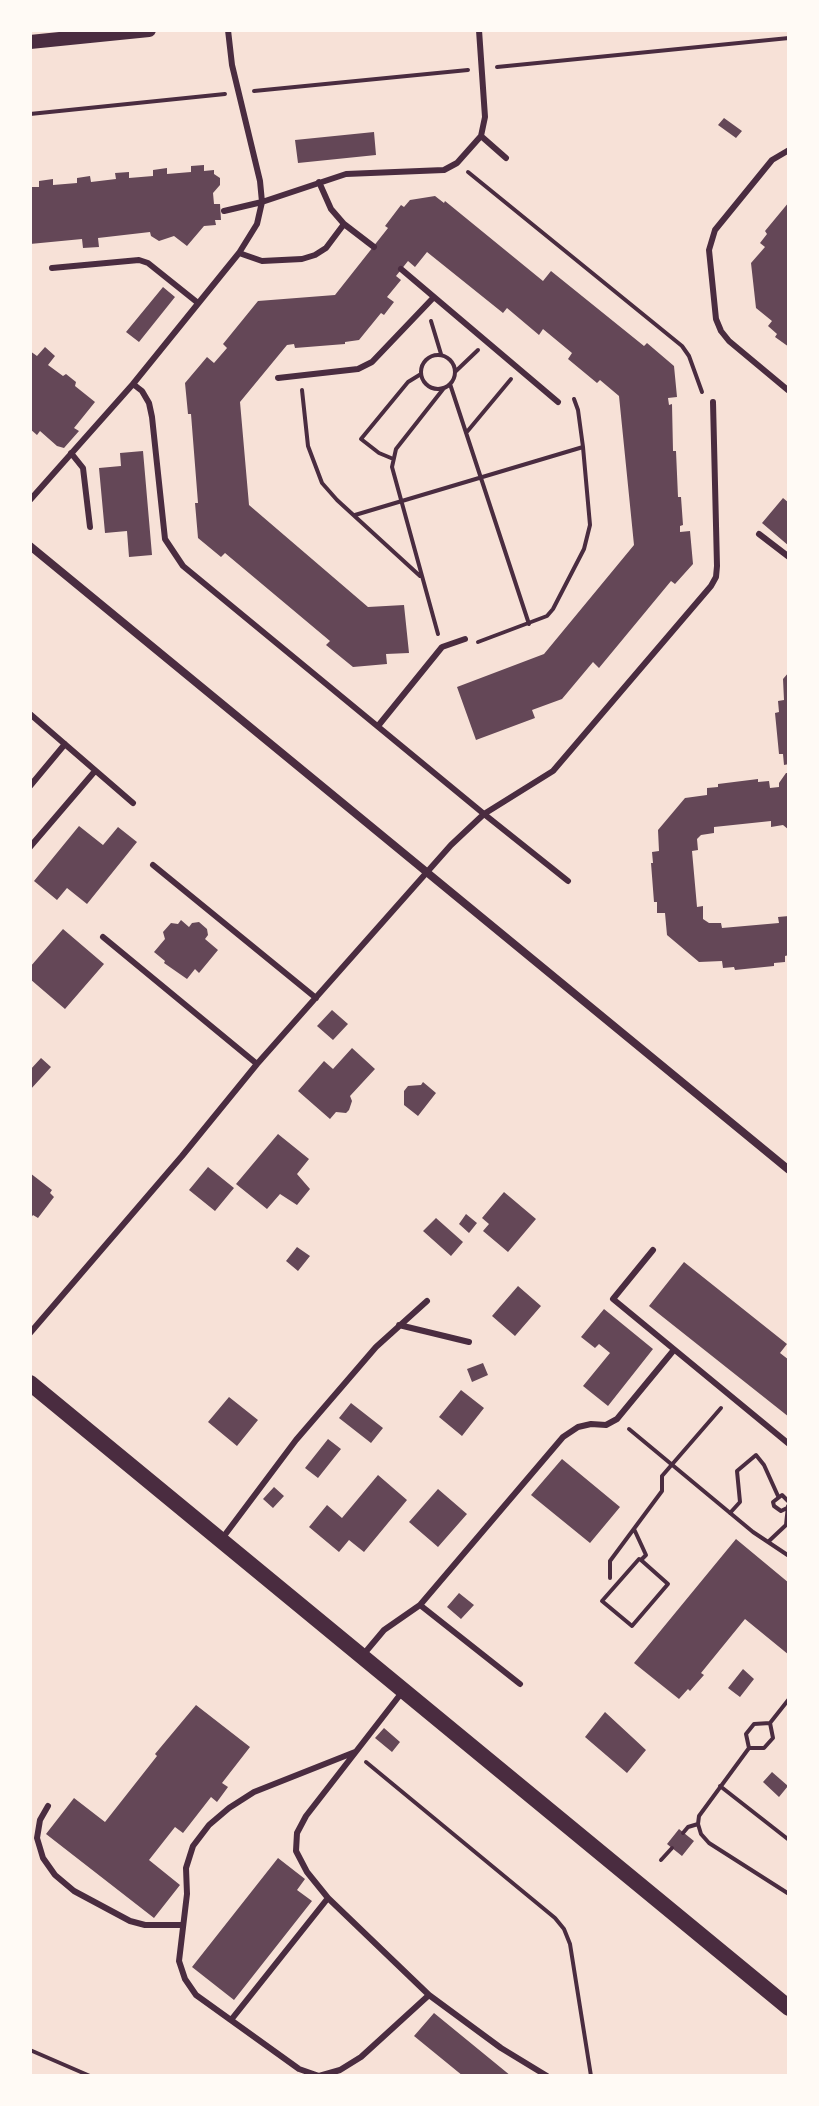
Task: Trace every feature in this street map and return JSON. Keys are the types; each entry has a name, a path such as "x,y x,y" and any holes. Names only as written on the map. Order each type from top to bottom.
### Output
{"main road":[{"path":"30,1383 787,2002"}],"street":[{"path":"30,42 149,30"},
{"path":"30,546 789,1170"}],"lane":[{"path":"30,500 133,384 239,253 257,224 262,202 260,181 232,65 228,30"},
{"path":"224,211 262,202 346,174 444,170 457,163 481,136 485,117 479,30"},
{"path":"481,136 506,158"},
{"path":"789,150 772,160 715,230 709,250 716,319 721,331 789,391"},
{"path":"319,182 331,209 344,224 374,247"},
{"path":"239,253 262,261 302,259 326,248 344,224"},
{"path":"52,268 139,260 148,263 198,303"},
{"path":"401,269 558,402"},
{"path":"278,378 358,369 372,362 434,297"},
{"path":"133,384 149,403 162,526 173,555 568,881"},
{"path":"30,1333 257,1064 451,845 484,814 553,771 711,586 717,566 713,402"},
{"path":"71,453 83,468 90,527"},
{"path":"759,534 789,557"},
{"path":"378,726 442,647 465,639"},
{"path":"30,714 133,803"},
{"path":"30,786 65,744"},
{"path":"30,847 95,771"},
{"path":"153,865 316,998"},
{"path":"103,937 257,1064"},
{"path":"653,1250 613,1299 789,1444"},
{"path":"221,1540 296,1440 376,1347 427,1301"},
{"path":"399,1325 469,1342"},
{"path":"362,1656 384,1630 420,1605 563,1437 578,1427 606,1425 617,1419 673,1351"},
{"path":"420,1605 520,1684"},
{"path":"404,1690 306,1816 297,1833 296,1851 307,1872 328,1898 429,1995 501,2048 547,2076"},
{"path":"355,1752 254,1792 209,1825 193,1846 186,1868 187,1894 179,1961 185,1979 196,1995 299,2069 319,2076 340,2070 361,2057 429,1995"},
{"path":"48,1806 40,1820 37,1838 43,1858 55,1875 74,1891 130,1921 145,1925 182,1925"},
{"path":"231,2020 328,1898"}],"path":[{"path":"492,68 789,38"},
{"path":"250,91 465,70"},
{"path":"30,114 224,94"},
{"path":"457,163 682,346 695,370 699,390 713,402"},
{"path":"424,308 441,354"},
{"path":"392,458 379,453 361,439 408,382 421,374 426,359 441,354 449,358 455,366 455,376 392,458 393,478 442,647"},
{"path":"466,433 519,369"},
{"path":"421,374 429,386 444,388"},
{"path":"300,376 308,446 322,483 422,577"},
{"path":"450,384 529,624"},
{"path":"465,639 473,644 547,616 589,537 578,410 568,393"},
{"path":"355,515 583,447"},
{"path":"610,1578 610,1561 662,1491 661,1478 730,1397"},
{"path":"617,1419 753,1532 789,1556"},
{"path":"730,1513 740,1502 737,1471 756,1455 778,1496"},
{"path":"778,1496 773,1502 777,1510 789,1506"},
{"path":"769,1541 786,1525 789,1506 786,1497 778,1496"},
{"path":"634,1529 646,1555 639,1559 602,1601 632,1626 668,1584 641,1560"},
{"path":"789,1699 770,1723 754,1724 746,1734 749,1748 699,1816 698,1824 701,1834 709,1843 789,1894"},
{"path":"749,1748 764,1748 773,1738 770,1723"},
{"path":"355,1752 555,1918 564,1929 570,1944 591,2076"},
{"path":"720,1786 789,1840"},
{"path":"683,1833 688,1827 698,1824"},
{"path":"661,1860 672,1848"},
{"path":"30,2050 90,2076"}],"building":[{"path":"724,118 742,131 736,138 718,125"},
{"path":"374,132 376,155 298,163 295,140"},
{"path":"204,165 204,171 214,170 220,178 220,185 213,193 214,204 220,204 221,220 215,220 216,225 204,226 187,246 174,236 159,241 150,232 98,238 99,247 83,248 82,239 30,244 30,187 39,187 39,181 53,179 53,185 77,183 77,178 90,176 91,182 116,179 115,173 129,172 129,178 153,176 153,170 167,168 167,174 191,172 191,166"},
{"path":"435,196 543,281 551,271 644,346 647,343 674,366 677,397 668,398 669,405 672,404 673,451 676,451 678,497 681,497 683,525 680,532 690,531 693,564 675,584 671,581 599,668 593,662 562,699 532,710 535,718 476,740 457,687 544,654 634,545 619,396 568,359 572,353 543,329 539,335 507,308 503,313 427,252 415,267 408,261 396,276 401,280 387,297 394,302 359,340 295,348 294,344 287,345 240,402 249,505 368,607 404,605 409,653 386,654 387,664 353,667 326,645 330,641 225,553 221,557 198,538 191,414 188,414 185,383 207,357 214,363 227,348 223,344 258,301 335,295 388,228 385,226 401,205 404,207 410,200"},
{"path":"789,202 789,347 775,337 777,334 768,326 772,321 756,308 751,263 765,247 760,243 767,234 765,231"},
{"path":"163,287 175,297 139,342 126,332"},
{"path":"45,347 55,356 48,365 63,376 66,374 95,402 74,428 79,431 64,448 57,446 40,431 37,435 30,429 30,351 37,356"},
{"path":"143,451 152,555 129,557 127,531 105,533 99,468 121,466 120,453"},
{"path":"783,498 789,503 789,546 762,523"},
{"path":"789,672 789,764 784,765 783,754 779,754 775,713 779,712 778,701 784,700 783,679"},
{"path":"786,773 789,773 789,830 783,825 771,827 771,821 714,827 714,833 701,835 697,839 698,850 692,851 697,907 703,906 703,919 709,923 721,923 722,928 779,923 778,917 789,916 789,955 785,956 785,962 774,963 774,966 735,970 734,967 723,968 722,961 699,962 667,935 665,913 657,913 651,863 652,852 659,851 658,830 685,798 707,795 707,788 758,779 758,782 769,781 770,788 779,787"},
{"path":"79,826 103,845 118,827 137,842 87,904 67,888 57,900 34,881"},
{"path":"181,920 189,927 199,922 207,929 205,939 218,950 199,973 195,969 187,979 154,952 165,939 163,932 171,923 178,924"},
{"path":"63,929 104,964 65,1009 30,979 30,967"},
{"path":"332,1010 348,1024 333,1040 317,1026"},
{"path":"352,1048 375,1069 350,1096 349,1110 346,1113 336,1112 330,1119 298,1091 324,1061 333,1069"},
{"path":"41,1058 51,1067 30,1090 30,1070"},
{"path":"423,1082 436,1093 418,1116 404,1105 404,1091 408,1086"},
{"path":"278,1134 309,1159 297,1174 310,1189 297,1205 280,1194 267,1209 236,1184"},
{"path":"208,1167 234,1188 215,1211 189,1190"},
{"path":"30,1173 52,1190 50,1193 54,1197 38,1218 33,1215 30,1219"},
{"path":"504,1192 536,1219 508,1252 483,1231 489,1224 482,1218"},
{"path":"466,1214 477,1223 469,1233 459,1224"},
{"path":"436,1218 463,1242 451,1256 423,1231"},
{"path":"297,1247 310,1256 298,1271 286,1261"},
{"path":"684,1262 787,1344 780,1353 789,1360 789,1417 649,1306"},
{"path":"518,1286 541,1306 515,1336 492,1316"},
{"path":"604,1309 653,1349 608,1406 583,1386 610,1353 599,1344 595,1348 581,1337"},
{"path":"483,1363 488,1375 472,1382 467,1369"},
{"path":"461,1390 484,1408 462,1436 439,1417"},
{"path":"229,1397 258,1420 237,1446 208,1422"},
{"path":"351,1403 383,1428 371,1443 339,1418"},
{"path":"328,1439 341,1449 318,1478 305,1468"},
{"path":"562,1459 620,1507 590,1543 531,1495"},
{"path":"378,1475 407,1500 364,1552 349,1540 339,1552 309,1527 327,1505 342,1518"},
{"path":"274,1487 284,1496 273,1508 263,1499"},
{"path":"438,1489 467,1514 438,1547 409,1522"},
{"path":"736,1539 789,1583 789,1655 745,1619 701,1673 704,1675 679,1699 634,1663"},
{"path":"459,1593 474,1605 461,1619 447,1607"},
{"path":"743,1669 754,1679 740,1697 728,1688"},
{"path":"196,1705 250,1747 222,1783 228,1787 217,1802 211,1797 183,1833 175,1827 149,1860 180,1885 154,1918 46,1834 74,1798 105,1822"},
{"path":"605,1712 646,1750 627,1773 585,1737"},
{"path":"384,1728 400,1742 392,1752 375,1738"},
{"path":"772,1772 788,1786 779,1797 763,1782"},
{"path":"679,1829 694,1841 682,1856 667,1844"},
{"path":"278,1858 305,1879 297,1890 312,1901 234,2000 192,1967"},
{"path":"434,2013 511,2076 463,2076 414,2036"}]}
